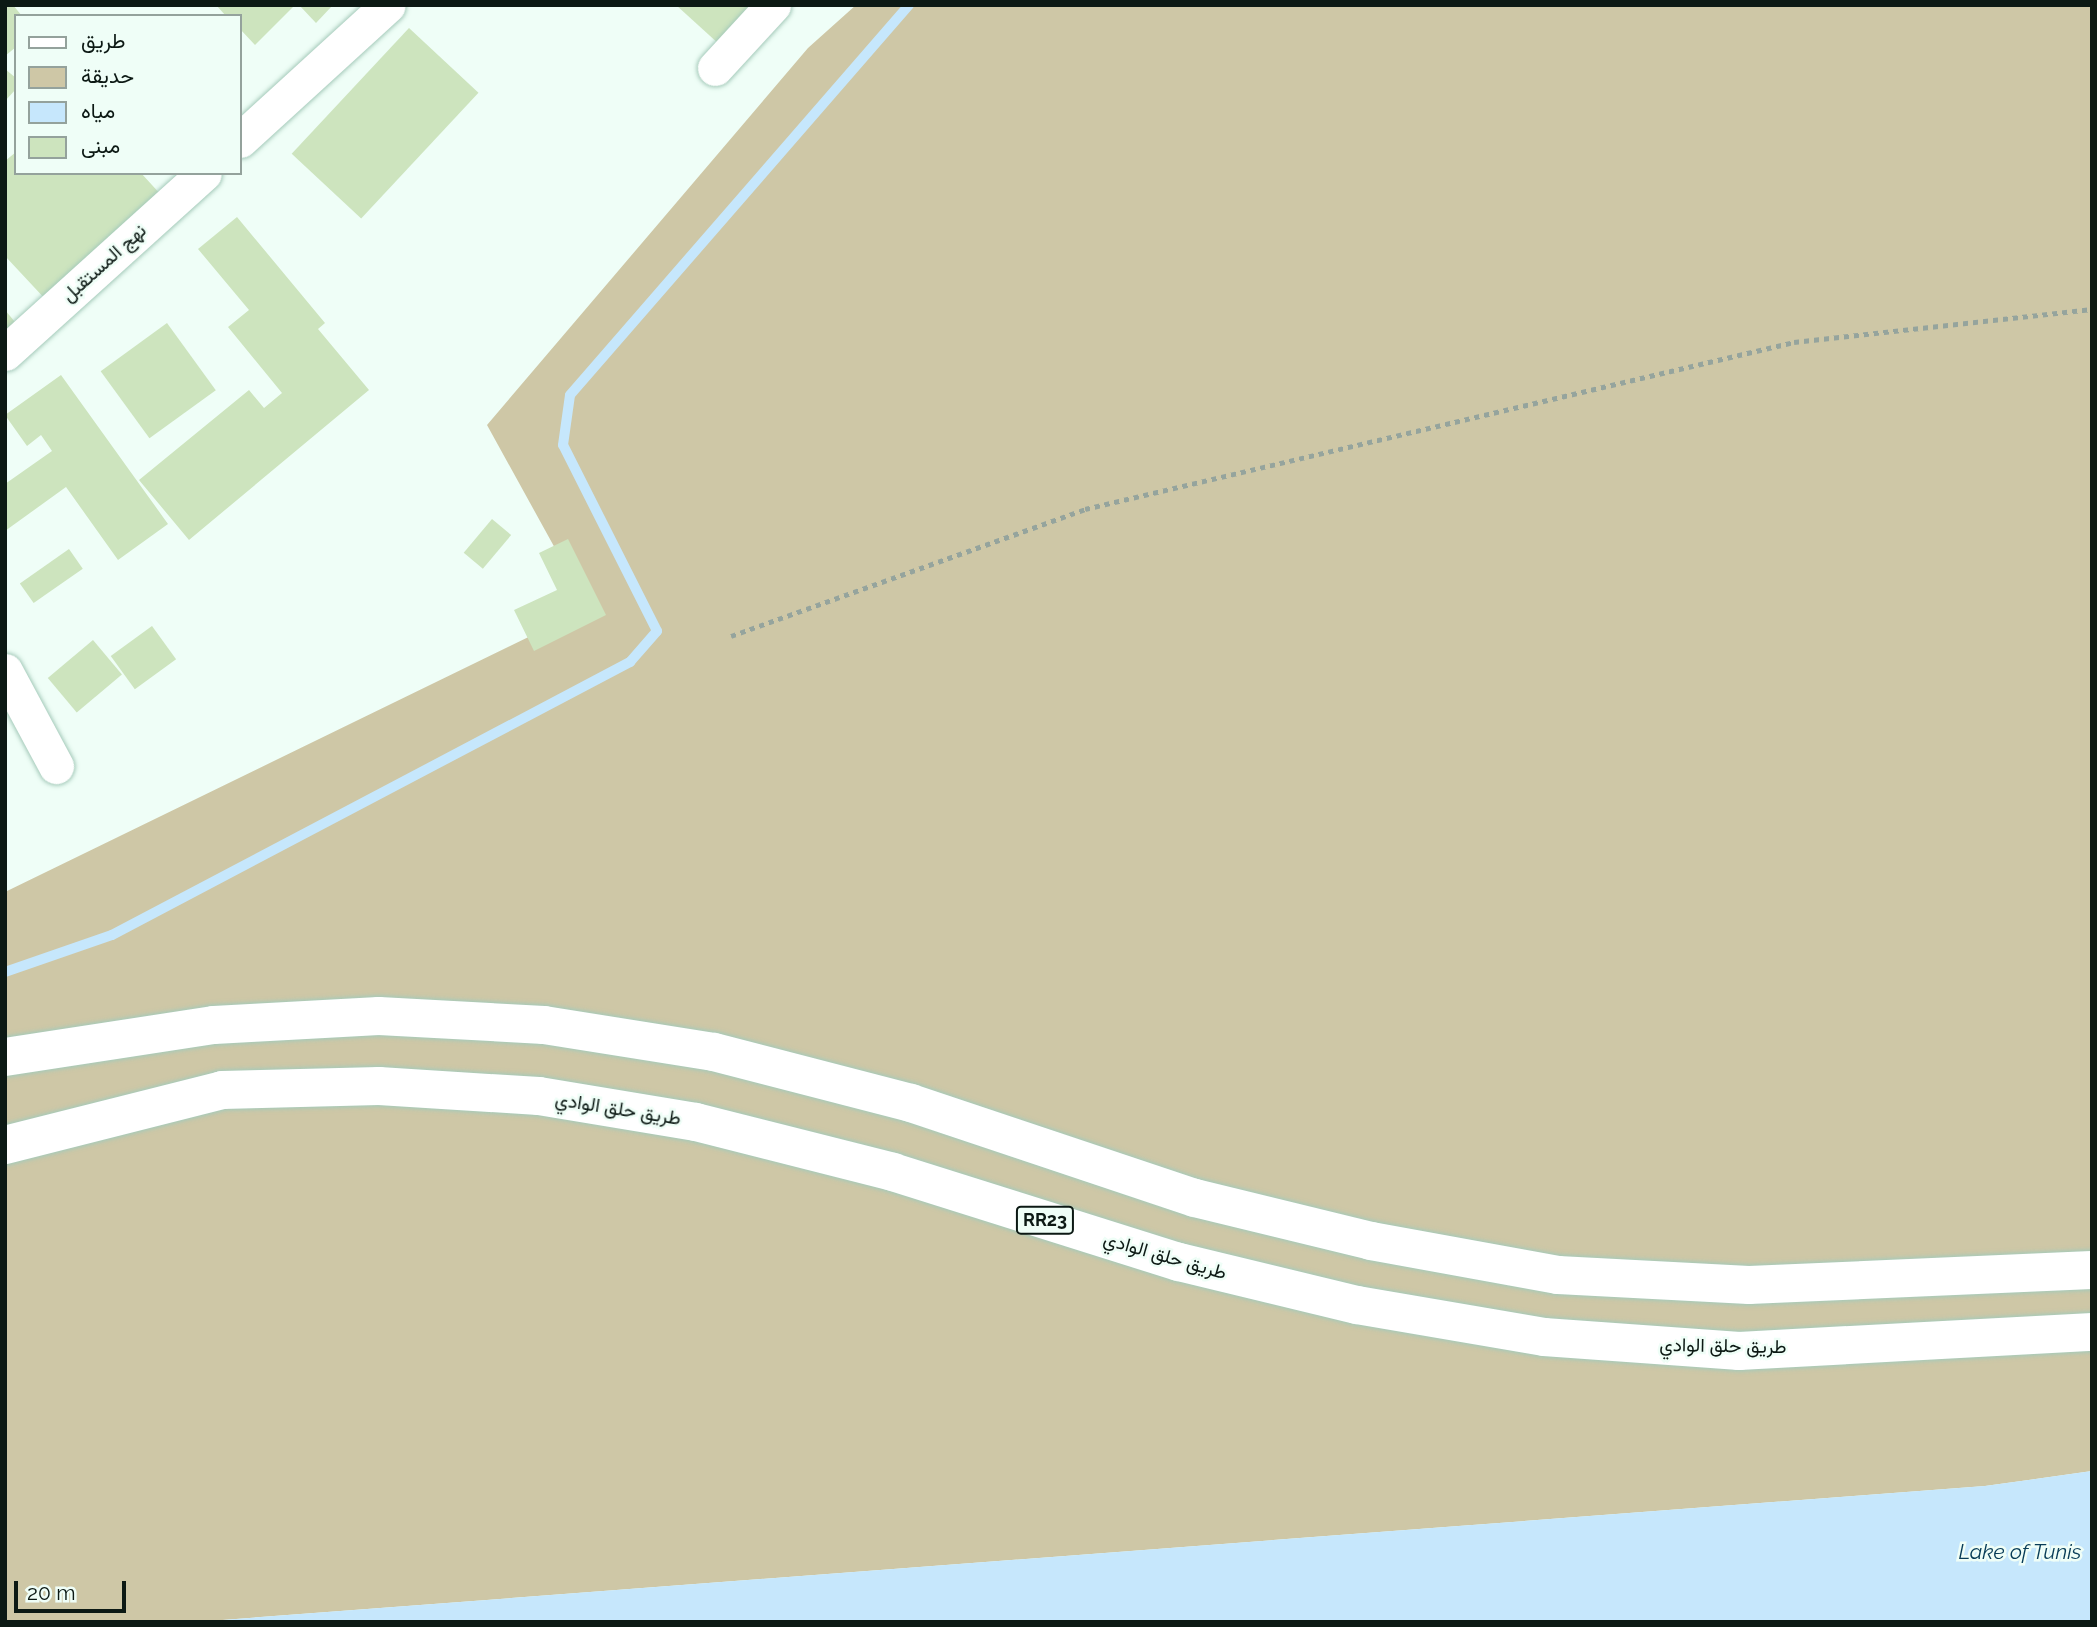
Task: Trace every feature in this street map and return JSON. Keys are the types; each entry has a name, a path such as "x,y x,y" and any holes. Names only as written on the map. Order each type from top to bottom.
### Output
{"highway":[{"path":"5,1057 215,1025 379,1016 544,1025 714,1052 911,1103 1195,1198 1371,1241 1558,1275 1749,1285 1936,1280 2092,1270"},
{"name":"طريق حلق الوادي","path":"5,1145 222,1090 379,1087 539,1096 696,1122 867,1165 1179,1262 1357,1306 1544,1338 1739,1351 2092,1332"}],"street":[{"path":"242,138 388,5"},
{"path":"715,68 773,5"},
{"name":"نهج المستقبل","path":"5,353 202,175"},
{"path":"5,671 56,766"}],"path":[{"path":"731,636 1112,503 1794,342 2092,309"}],"green space":[{"path":"856,5 2092,5 2092,1471 1985,1486 196,1622 5,1622 5,892 588,608 487,425 808,48"}],"water":[{"name":"Lake of Tunis","path":"2092,1471 2092,1622 196,1622 1985,1486"}],"building":[{"path":"5,5 13,5 20,14 14,14 14,49 5,56"},
{"path":"216,5 295,5 255,45 242,31 242,14 224,14"},
{"path":"299,5 333,5 316,23"},
{"path":"676,5 755,5 720,45"},
{"path":"409,28 478,93 361,219 292,154"},
{"path":"5,69 14,76 14,91 5,101"},
{"path":"14,154 14,175 143,175 163,197 47,301 5,256 5,161"},
{"path":"237,217 325,323 318,329 369,390 189,540 139,480 249,390 264,408 282,393 228,327 249,310 198,249"},
{"path":"5,310 20,328 5,339"},
{"path":"167,323 216,390 149,438 101,371"},
{"path":"61,375 168,524 118,560 66,487 5,531 5,484 52,451 41,435 27,446 5,415"},
{"path":"492,519 511,535 483,569 464,553"},
{"path":"568,539 606,615 534,651 514,610 557,590 539,553"},
{"path":"69,549 83,569 34,603 20,583"},
{"path":"152,626 176,659 135,689 111,656"},
{"path":"93,640 122,674 77,712 48,678"}],"waterway":[{"path":"5,972 112,935 630,662 657,631 563,445 570,395 909,5"}]}
